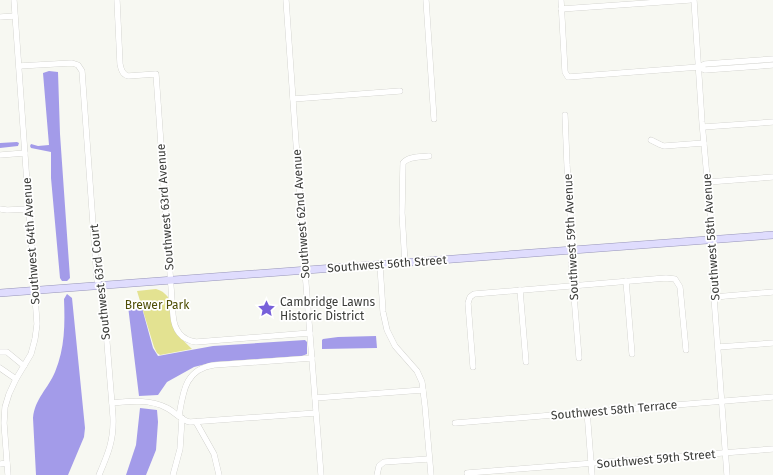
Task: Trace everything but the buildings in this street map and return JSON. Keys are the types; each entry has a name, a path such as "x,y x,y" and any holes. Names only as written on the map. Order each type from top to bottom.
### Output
{"main road":[{"name":"Southwest 56th Street","path":"0,293 773,235"}],"street":[{"name":"Southwest 64th Avenue","path":"8,475 4,423 5,411 9,394 31,354 37,324 14,0"},
{"name":"Southwest 63rd Avenue","path":"117,0 120,64 124,74 128,76 156,74 173,320 177,330 182,336 196,342 310,333"},
{"name":"Southwest 62nd Avenue","path":"286,0 321,475"},
{"path":"426,0 434,119"},
{"path":"561,0 565,72 568,77 572,78 699,67 705,64 773,59"},
{"path":"561,9 690,0"},
{"name":"Southwest 58th Avenue","path":"694,0 708,182 714,297 727,475"},
{"path":"0,16 15,16"},
{"name":"Southwest 63rd Court","path":"19,66 66,63 77,64 81,68 82,73 97,280 103,293 113,424 112,440 109,451 99,475"},
{"path":"699,67 705,70 773,65"},
{"path":"293,99 400,91"},
{"name":"Southwest 59th Avenue","path":"565,115 573,286 579,358"},
{"path":"703,127 773,122"},
{"path":"651,140 664,146 704,143"},
{"path":"0,155 25,153"},
{"path":"405,263 401,207 403,162 411,158 429,156"},
{"path":"708,182 773,177"},
{"path":"0,209 29,209"},
{"path":"380,265 384,315 387,330 395,346 417,371 421,378 430,475"},
{"path":"473,367 468,303 470,297 478,293 626,281 668,278 676,280 680,289 686,350"},
{"path":"626,281 632,354"},
{"path":"520,290 526,362"},
{"path":"714,297 773,292"},
{"path":"718,347 773,343"},
{"path":"0,352 7,352 24,366"},
{"path":"173,475 180,449 183,394 187,383 194,373 204,367 214,365 312,358"},
{"path":"0,368 16,379"},
{"path":"315,398 423,390"},
{"name":"Southwest 58th Terrace","path":"455,423 587,411 773,397"},
{"path":"112,403 136,401 150,402 165,407 186,422 316,413"},
{"path":"587,411 592,475"},
{"path":"196,422 214,454 219,475"},
{"name":"Southwest 59th Street","path":"467,473 773,449"},
{"path":"377,475 377,470 380,465 389,461 429,459"},
{"path":"0,464 7,464"}],"green space":[{"name":"Brewer Park","path":"156,289 163,292 171,302 181,337 192,349 160,355 157,353 137,291"}],"shaded area":[{"path":"49,71 58,72 60,134 70,278 67,281 62,281 60,278 51,178 51,152 31,148 30,146 31,144 38,146 49,145 43,73"},
{"path":"0,143 19,143 18,146 0,148"},
{"path":"67,294 72,298 85,428 84,437 68,475 36,475 33,418 34,411 39,399 55,372 61,354 64,336 64,299"},
{"path":"136,301 140,302 153,348 158,356 213,346 305,340 307,342 307,354 302,356 214,362 194,367 167,382 158,395 139,396 128,306"},
{"path":"376,336 377,348 322,349 323,339"},
{"path":"140,408 157,410 158,422 156,450 146,475 126,475 136,445"}],"place":[{"name":"Cambridge Lawns Historic District","path":"267,309"}]}
